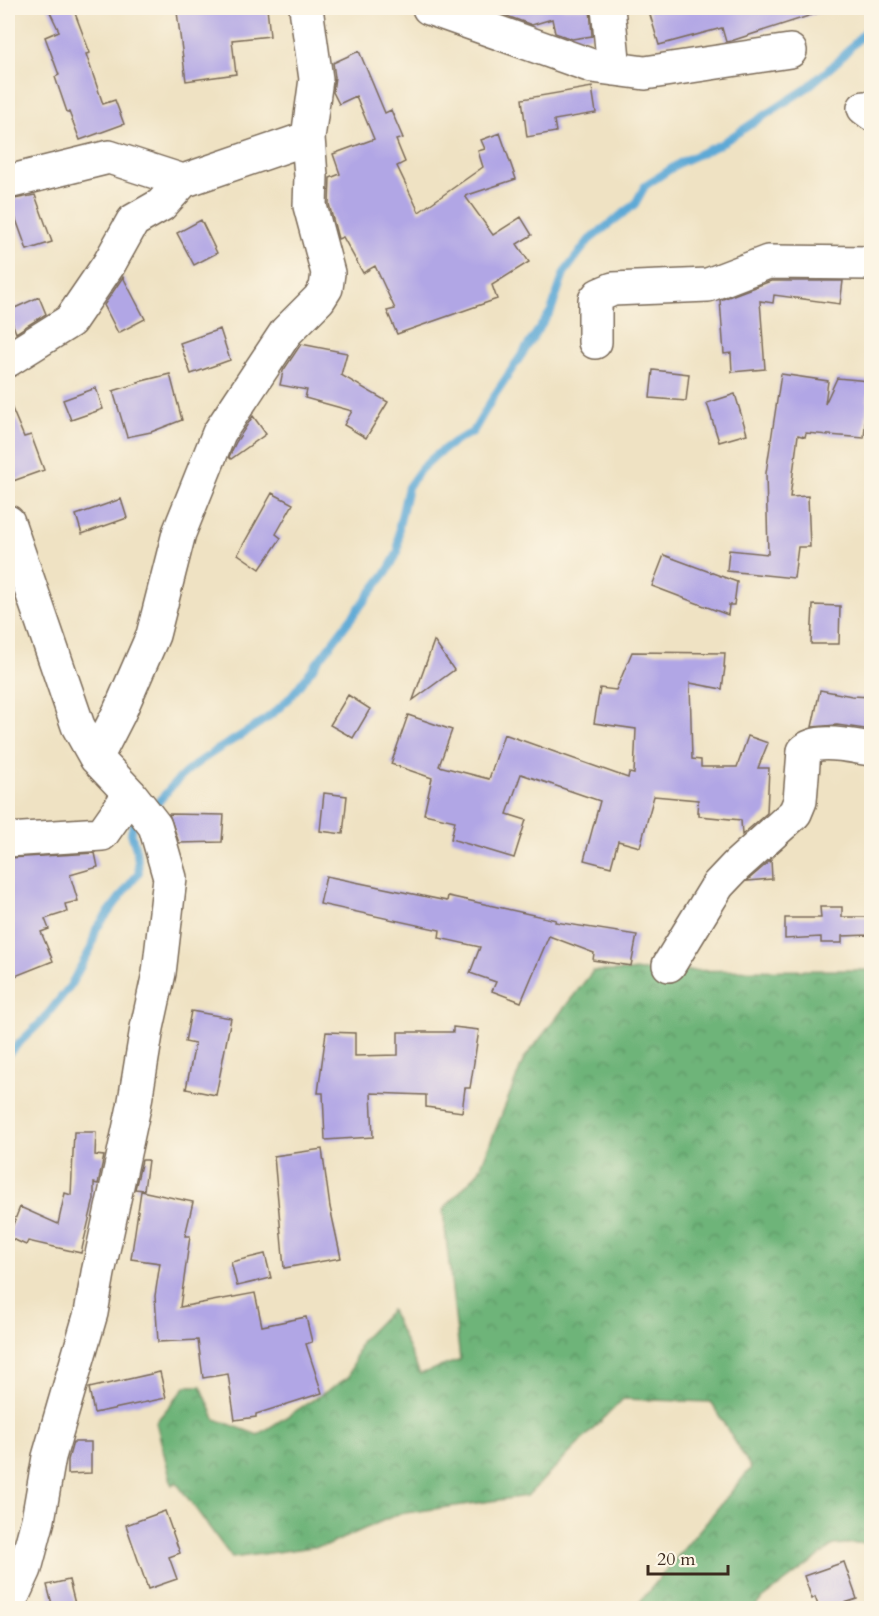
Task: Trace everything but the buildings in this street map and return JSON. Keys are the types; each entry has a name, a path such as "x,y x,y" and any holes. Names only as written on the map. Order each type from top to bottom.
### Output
{"street":[{"path":"96,758 119,713 153,635 178,533 219,433 286,332 319,299 326,288 328,273 310,206 311,176 308,138 316,79 306,8"},
{"path":"429,8 592,66 645,73 790,51"},
{"path":"608,8 614,69"},
{"path":"8,360 70,321 109,264 133,221 160,205 183,181 308,138"},
{"path":"8,182 109,158 183,181"},
{"path":"595,342 595,300 599,295 613,289 708,285 768,262 872,263"},
{"path":"8,526 78,726 96,758 130,794 155,826 170,878 159,973 91,1314 49,1457 38,1520 25,1569 8,1606"},
{"path":"669,965 718,885 795,813 800,801 804,751 808,746 820,743 872,748"},
{"path":"8,840 102,834 130,794"}],"green space":[{"path":"871,970 871,1542 834,1545 761,1600 754,1608 639,1608 639,1603 751,1468 711,1402 623,1399 527,1496 398,1514 328,1545 232,1558 176,1482 172,1485 156,1422 186,1386 201,1386 215,1419 258,1435 349,1377 360,1342 391,1310 420,1374 460,1360 443,1210 479,1171 524,1059 593,971"}],"waterway":[{"path":"152,810 191,768 259,724 285,703 296,690 388,570 398,552 399,526 408,487 421,469 436,455 455,441 473,432 494,396 551,311 564,273 589,240 635,204 645,186 681,162 719,145 807,88 838,61 872,24"},
{"path":"8,1054 43,1020 70,986 91,948 96,929 139,872 137,852 131,833 135,817"}]}
